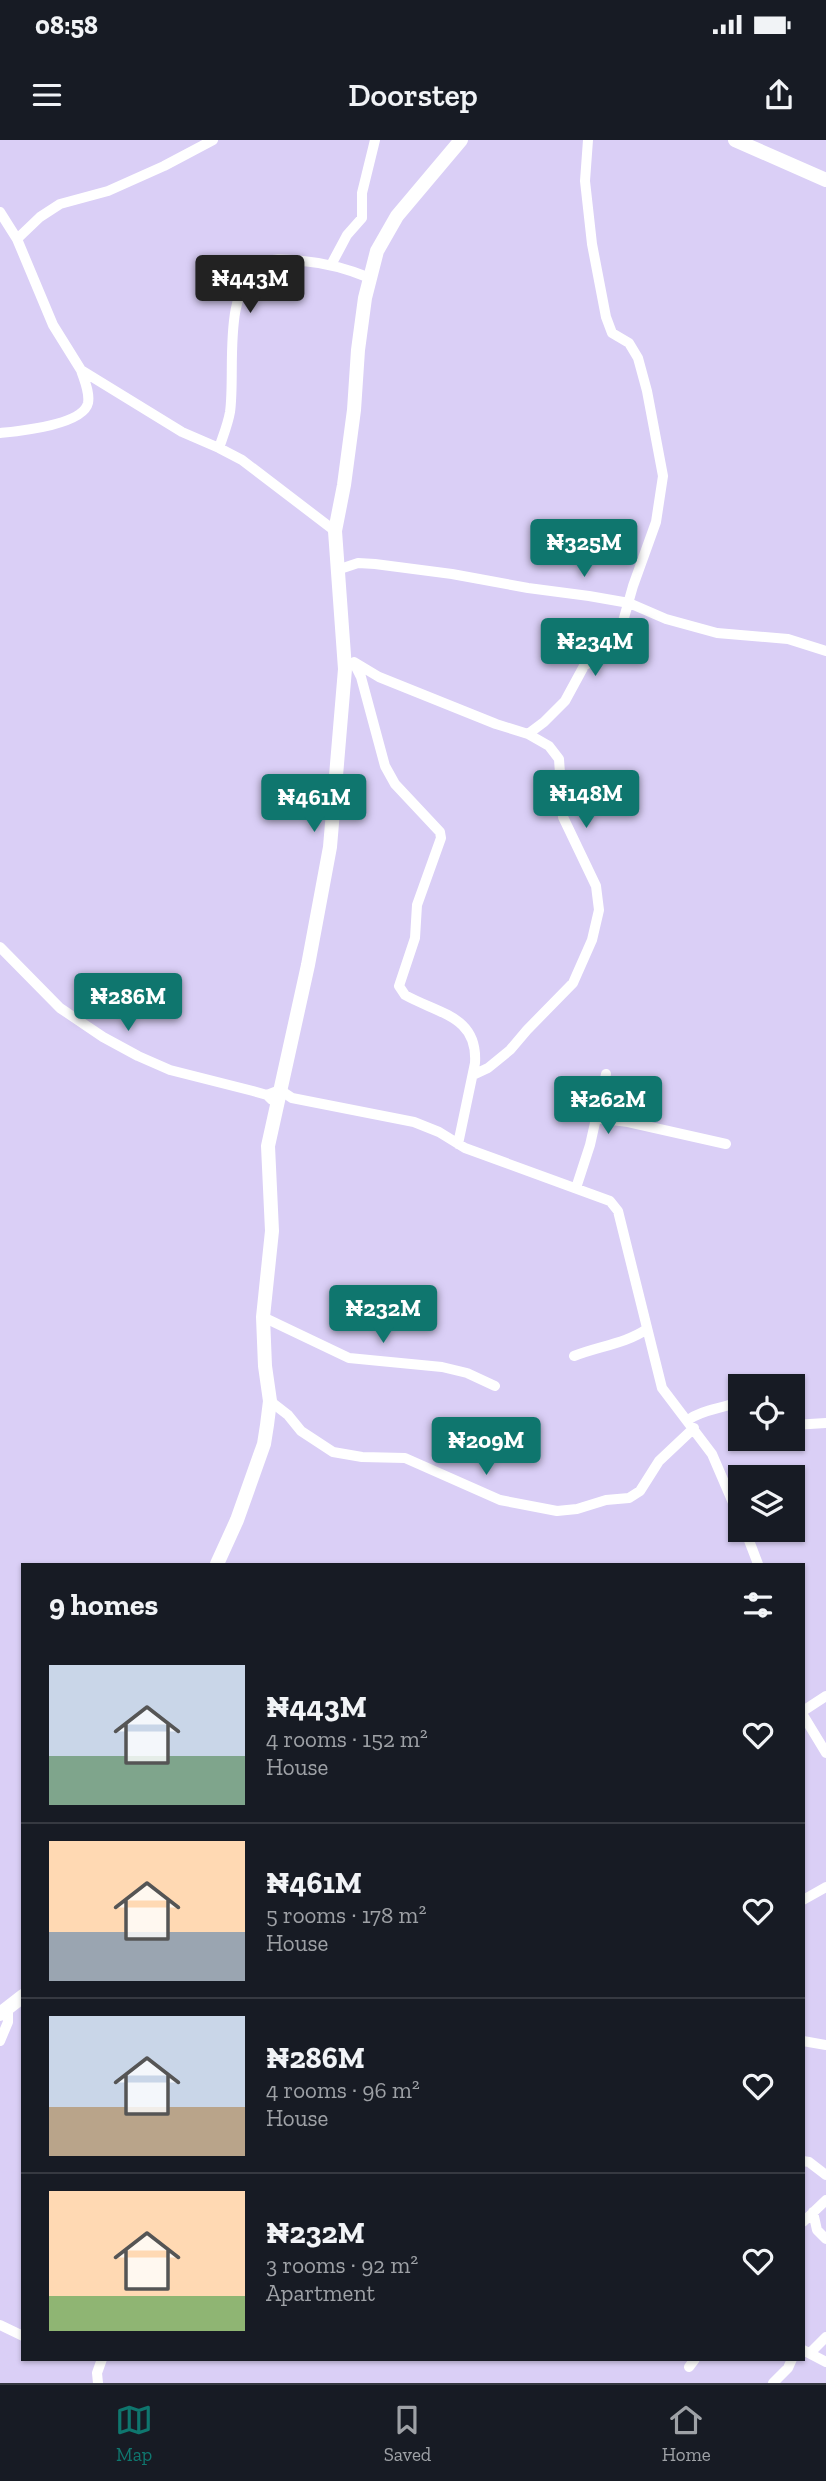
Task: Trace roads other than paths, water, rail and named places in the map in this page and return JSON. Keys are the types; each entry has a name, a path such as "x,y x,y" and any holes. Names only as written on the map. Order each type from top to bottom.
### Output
{"street":[{"path":"17,239 60,204 108,191 213,140"},
{"path":"331,265 347,235 362,218 362,193 374,140"},
{"path":"217,1563 237,1520 264,1444 270,1401 263,1317 272,1231 268,1146 275,1097 308,965 330,847 345,669 335,531 354,410 359,337 377,251 397,216 461,140"},
{"path":"528,734 565,701 584,666 611,648 618,639 656,522 663,476 650,404 638,358 629,343 612,333 606,317 592,244 585,181 588,140"},
{"path":"735,140 826,180"},
{"path":"0,212 17,239 54,325 81,370 88,404 84,411 74,417 44,427 0,433"},
{"path":"219,447 230,412 236,305 251,274 261,264 270,260 289,260 331,265 370,278"},
{"path":"81,370 182,432 242,460 335,531"},
{"path":"337,570 358,564 375,564 629,603 666,619 716,633 788,639 826,651"},
{"path":"342,645 361,677 385,766 395,784 440,832 441,838 417,905 415,938 399,986 405,995 463,1023 472,1035 476,1050 473,1075 458,1144"},
{"path":"354,662 379,677 528,734 549,746 559,759 563,817 596,886 599,910 592,940 573,983 510,1050 488,1068 473,1075"},
{"path":"0,947 60,1008 115,1044 170,1070 275,1097 414,1122 439,1132 458,1144 528,1173 610,1201 618,1211 662,1388 712,1454 728,1491"},
{"path":"576,1188 590,1144 606,1074"},
{"path":"596,1118 628,1122 726,1144"},
{"path":"263,1317 349,1358 442,1367 467,1373 495,1386"},
{"path":"573,1356 595,1347 634,1338 648,1329"},
{"path":"270,1401 288,1415 301,1431 333,1452 362,1457 405,1458 500,1500 557,1511 577,1509 606,1500 629,1498 640,1491 659,1461 691,1424 695,1415 728,1405"},
{"path":"805,1424 826,1423"},
{"path":"750,1542 758,1563"},
{"path":"805,1712 826,1696"},
{"path":"805,1717 826,1754"},
{"path":"805,1899 826,1887"},
{"path":"0,2041 8,2022 4,2010 21,1997"},
{"path":"805,2041 826,2045"},
{"path":"805,2161 826,2175"},
{"path":"805,2220 826,2200"},
{"path":"813,2213 817,2230 826,2239"},
{"path":"0,2325 19,2335"},
{"path":"826,2337 807,2352 826,2362"},
{"path":"98,2383 97,2373 101,2361"},
{"path":"773,2383 791,2361"}]}
